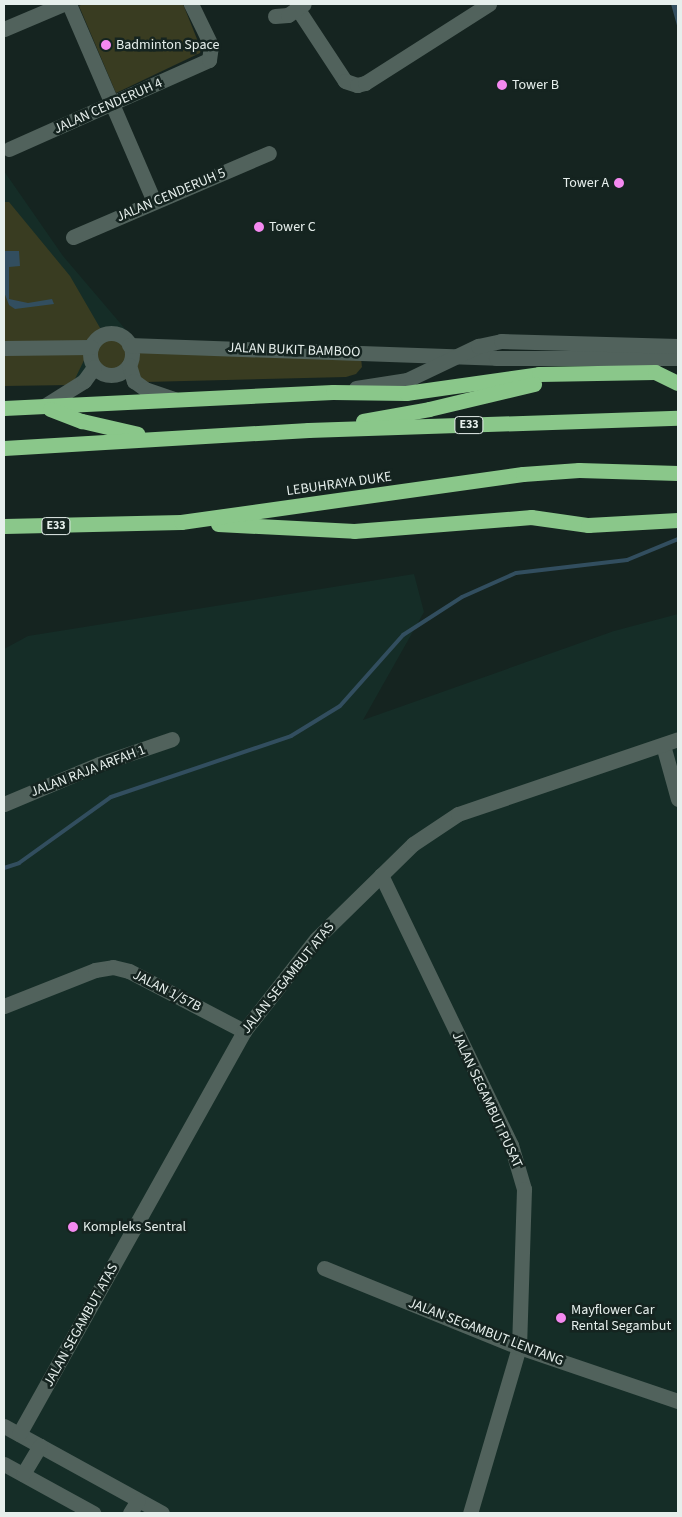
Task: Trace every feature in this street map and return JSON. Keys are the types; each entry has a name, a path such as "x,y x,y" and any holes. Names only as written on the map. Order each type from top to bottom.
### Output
{"highway":[{"path":"4,408 183,401 333,392 406,393 503,377 627,371 655,372 678,384"},
{"path":"308,430 429,409 522,385 620,378 657,379 678,384"},
{"path":"44,406 82,422 169,439"},
{"name":"E33","path":"4,448 308,430 678,418"},
{"name":"LEBUHRAYA DUKE","path":"4,526 181,522 523,474 579,470 678,473"},
{"path":"181,522 354,531 531,517 588,525 678,520"}],"street":[{"path":"4,29 63,4"},
{"path":"69,4 114,104 154,201"},
{"name":"JALAN CENDERUH 4","path":"9,149 206,62 211,56 211,45 191,4"},
{"path":"275,16 281,18 301,6 345,81 357,85 365,83 489,4"},
{"name":"JALAN CENDERUH 5","path":"73,237 269,153"},
{"path":"44,406 84,381 94,367 91,347 99,337 112,334 129,345 128,365 134,381 144,390 183,401"},
{"path":"333,392 407,380 478,346 501,341 678,346"},
{"name":"JALAN BUKIT BAMBOO","path":"129,345 496,358 678,358"},
{"path":"4,348 91,347"},
{"path":"94,367 111,375 128,365"},
{"name":"JALAN SEGAMBUT ATAS","path":"19,1434 244,1031 317,938 413,844 458,814 678,738"},
{"name":"JALAN RAJA ARFAH 1","path":"4,804 99,764 172,739"},
{"path":"662,745 678,799"},
{"name":"JALAN SEGAMBUT PUSAT","path":"380,875 511,1145 521,1174 525,1202 519,1347 470,1513"},
{"name":"JALAN 1/57B","path":"4,1006 95,970 113,967 129,971 244,1031"},
{"name":"JALAN SEGAMBUT LENTANG","path":"324,1268 519,1347 678,1401"},
{"path":"4,1426 162,1513"},
{"path":"23,1474 40,1446"},
{"path":"4,1464 93,1513"},
{"path":"130,1513 138,1500"}],"shaded area":[{"path":"83,4 183,4 201,49 200,53 116,93 79,6"},
{"path":"4,171 63,256 132,337 148,376 4,381"},
{"path":"4,202 9,202 70,276 103,333 90,348 72,385 4,386"},
{"path":"111,339 121,344 126,354 121,364 111,369 101,364 96,354 101,344"},
{"path":"135,348 361,358 362,367 356,374 346,377 145,382 138,378 134,365"},
{"path":"414,574 424,612 363,720 614,631 678,614 678,1513 4,1513 4,649 28,636"}],"water":[{"path":"671,4 678,4 678,29"},
{"path":"4,251 19,251 20,266 9,267 9,299 28,303 52,299 54,304 15,309 9,305 4,292"}],"waterway":[{"path":"4,868 19,863 111,797 291,736 340,706 403,635 462,597 516,573 627,560 678,539"}],"place":[{"name":"Badminton Space","path":"106,45"},
{"name":"Tower B","path":"502,85"},
{"name":"Tower A","path":"619,183"},
{"name":"Tower C","path":"259,227"},
{"name":"Kompleks Sentral","path":"73,1227"},
{"name":"Mayflower Car Rental Segambut","path":"561,1318"}]}
